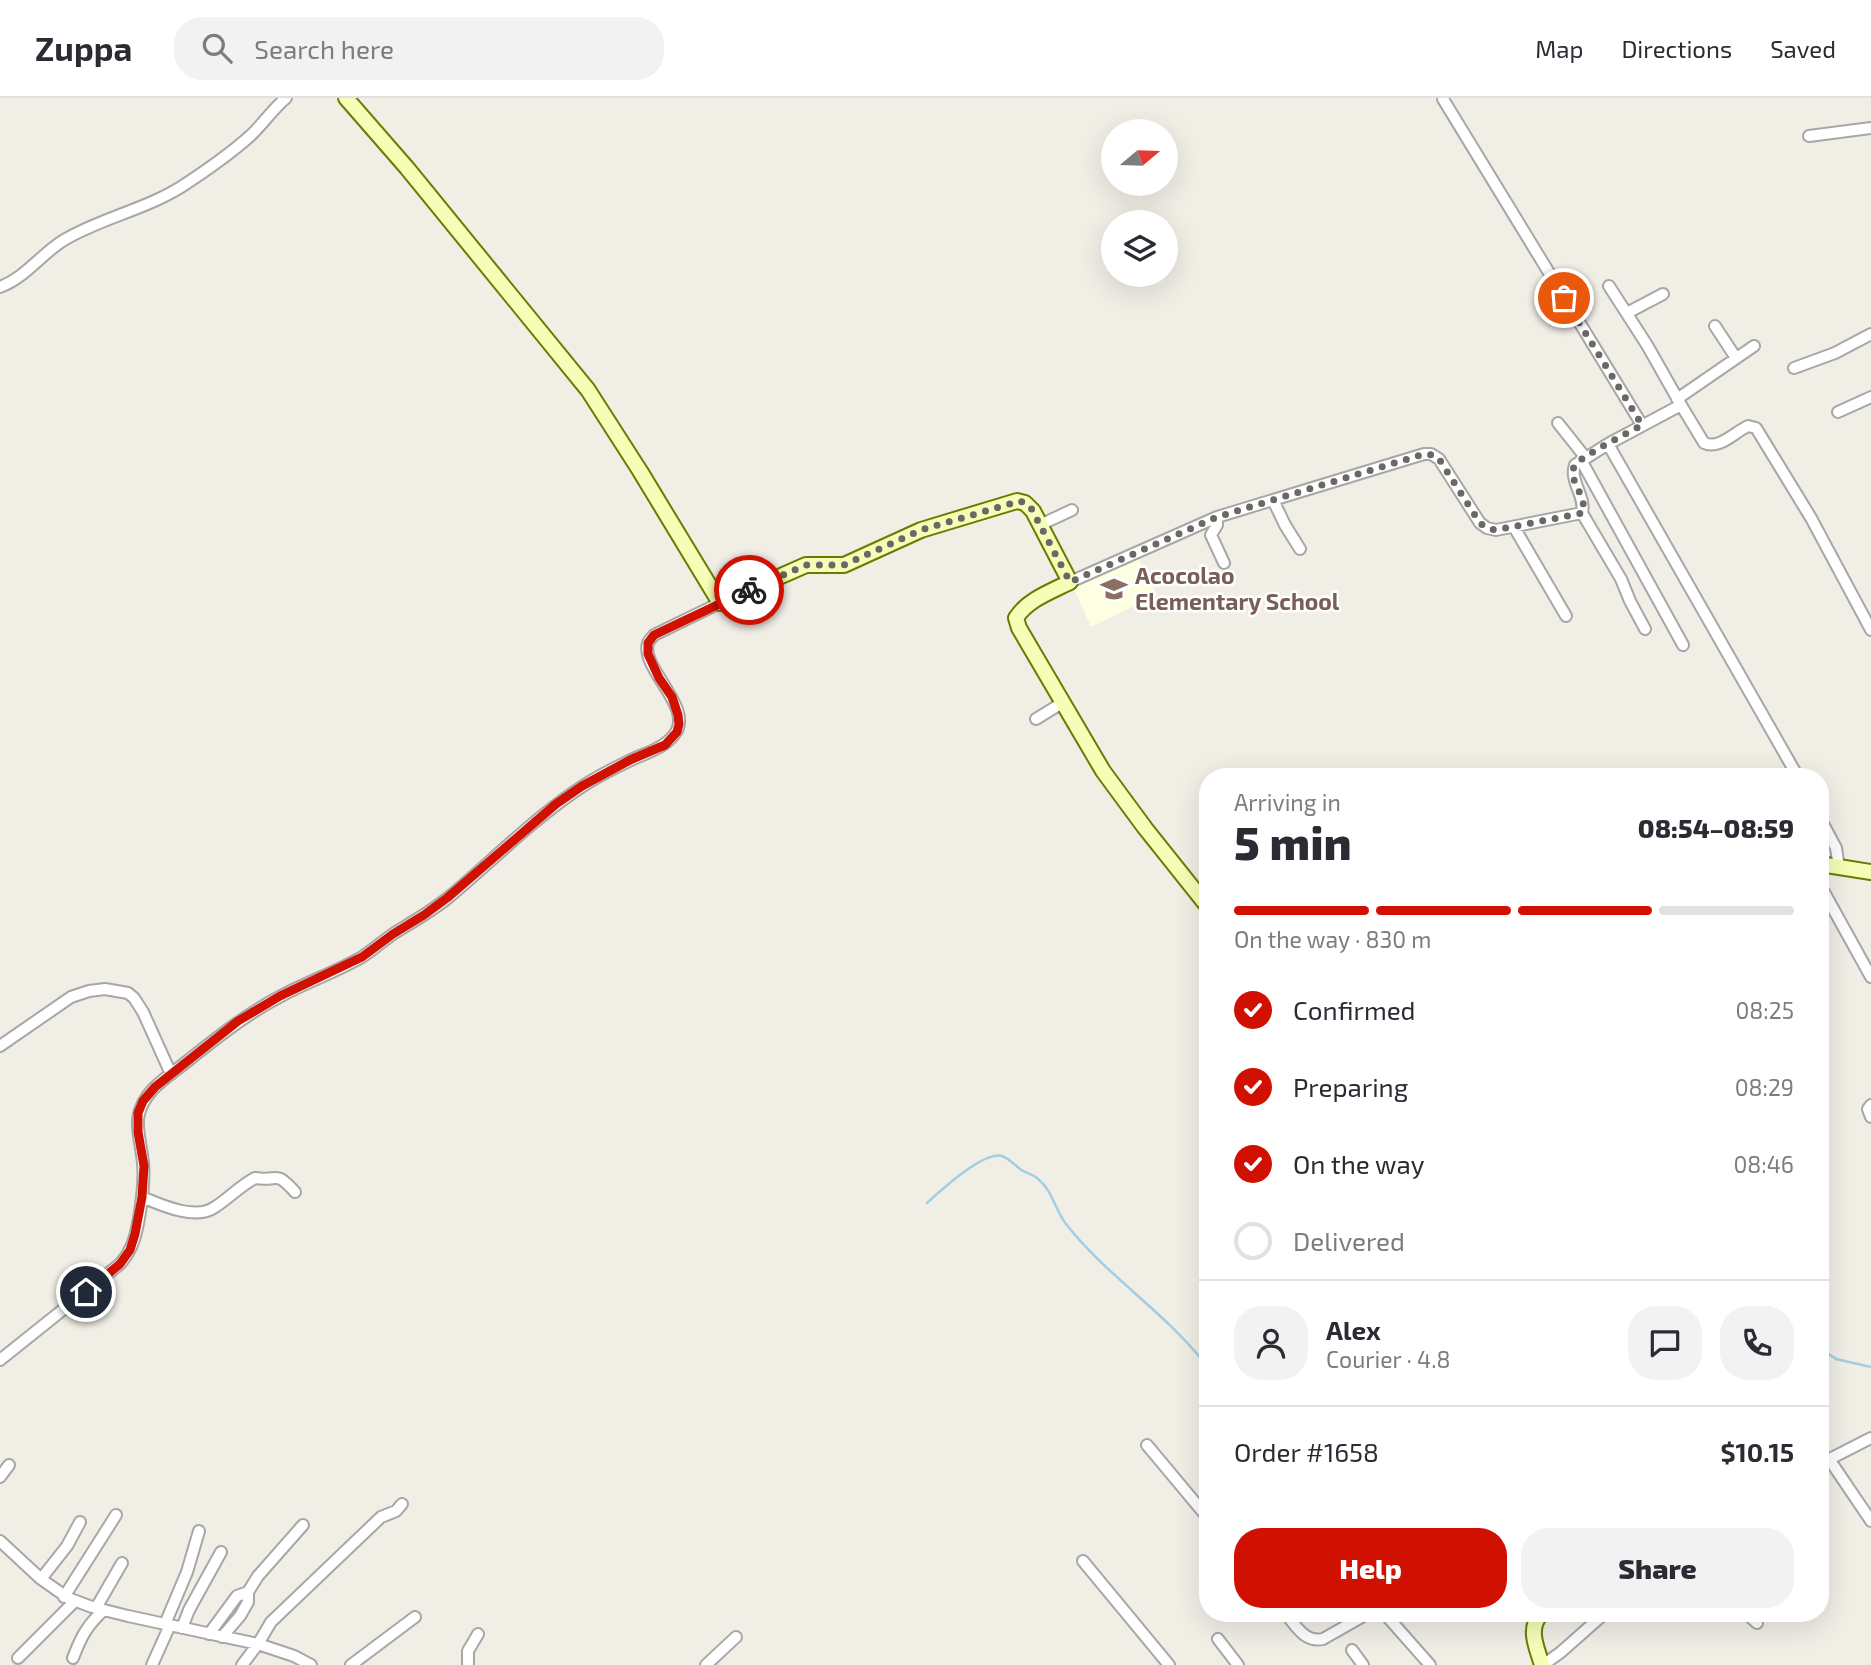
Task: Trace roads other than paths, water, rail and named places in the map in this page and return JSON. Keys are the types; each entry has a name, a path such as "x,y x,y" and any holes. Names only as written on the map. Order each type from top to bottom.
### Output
{"street":[{"path":"0,287 13,282 62,241 180,187 251,135 286,98"},
{"path":"346,98 416,179 588,390 655,494 720,603"},
{"path":"1443,99 1642,425"},
{"path":"1809,136 1871,128"},
{"path":"1609,286 1707,445 1717,444 1748,426 1756,428 1811,518 1871,630"},
{"path":"1627,313 1663,294"},
{"path":"1715,326 1736,358"},
{"path":"1794,368 1835,353 1871,334"},
{"path":"1645,629 1621,579 1583,513 1582,496 1573,475 1575,465 1679,402 1754,346"},
{"path":"1838,412 1871,397"},
{"path":"1558,423 1583,459 1683,645"},
{"path":"1608,444 1793,768"},
{"path":"1199,895 1113,785 1062,703 1019,628 1016,618 1022,610 1070,582 1217,517 1419,454 1434,455 1443,464 1483,526 1496,530 1583,513"},
{"path":"1272,500 1300,549"},
{"path":"0,1360 120,1264 130,1250 142,1197 144,1166 138,1132 138,1113 143,1101 155,1087 238,1021 280,996 362,957 424,915 556,804 582,786 630,760 665,745 677,732 678,715 672,697 648,654 648,643 654,635 800,567 844,565 921,530 1017,501 1029,506 1070,582"},
{"path":"1040,524 1072,510"},
{"path":"1217,517 1217,525 1211,536 1224,563"},
{"path":"1514,527 1566,616"},
{"path":"1036,719 1062,703"},
{"path":"1829,835 1836,848 1839,867"},
{"path":"1829,865 1871,872"},
{"path":"1829,902 1871,977"},
{"path":"0,1046 71,997 105,989 128,993 134,998 172,1074"},
{"path":"1871,1105 1868,1109 1871,1117"},
{"path":"142,1197 166,1207 200,1213 216,1207 255,1178 283,1179 295,1192"},
{"path":"1829,1460 1871,1438"},
{"path":"1147,1445 1199,1507"},
{"path":"0,1476 9,1465"},
{"path":"1829,1467 1871,1521"},
{"path":"242,1665 271,1622 381,1517 396,1511 402,1504"},
{"path":"64,1597 116,1515"},
{"path":"41,1579 67,1546 80,1522"},
{"path":"222,1637 240,1616 248,1602 248,1592 258,1576 303,1525"},
{"path":"152,1665 187,1572 199,1531"},
{"path":"0,1541 64,1597 100,1609 258,1644 294,1656 311,1665"},
{"path":"182,1628 221,1552"},
{"path":"1083,1560 1168,1665"},
{"path":"73,1658 81,1637 100,1609 121,1563"},
{"path":"209,1634 237,1597 248,1592"},
{"path":"18,1658 75,1601"},
{"path":"351,1665 415,1616"},
{"path":"1293,1622 1305,1636 1316,1641 1353,1622"},
{"path":"1392,1622 1430,1665"},
{"path":"1536,1622 1534,1638 1542,1665 1595,1622"},
{"path":"468,1665 468,1651 478,1634"},
{"path":"706,1665 736,1637"},
{"path":"1218,1639 1238,1665"},
{"path":"1352,1650 1363,1665"}],"waterway":[{"path":"927,1203 974,1166 994,1156 1004,1157 1043,1184 1062,1219 1098,1260 1170,1325 1199,1357"},
{"path":"1829,1354 1836,1359 1871,1367"}],"place":[{"name":"Acocolao Elementary School","path":"1114,589"}]}
